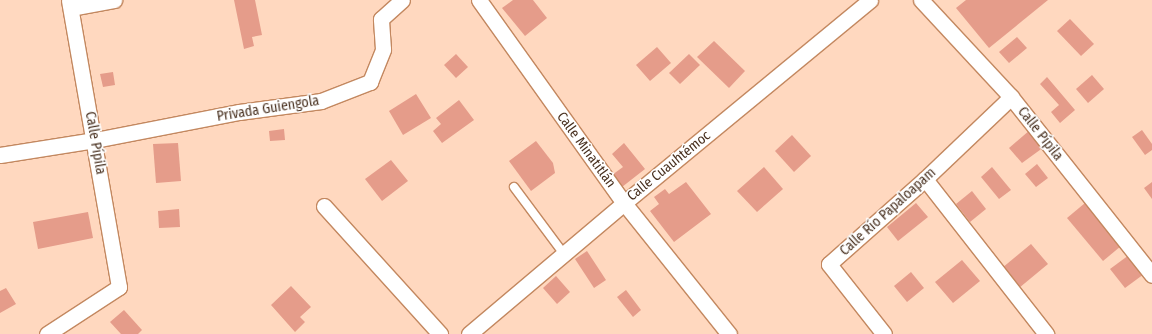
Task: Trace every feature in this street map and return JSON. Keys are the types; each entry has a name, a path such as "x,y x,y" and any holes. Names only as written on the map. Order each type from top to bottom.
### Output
{"street":[{"path":"70,4 114,0"},
{"name":"Privada Guiengola","path":"95,140 239,112 321,101 370,82 383,49 381,19 402,0"},
{"name":"Calle Minatitlán","path":"479,0 624,202 729,334"},
{"name":"Calle Cuauhtémoc","path":"469,334 624,202 870,0"},
{"name":"Calle Pípila","path":"920,0 1011,97 1152,275"},
{"name":"Calle Pípila","path":"54,332 119,287 95,140 70,4"},
{"name":"Calle Río Papaloapam","path":"884,334 829,264 925,179 1011,97"},
{"path":"0,154 95,140"},
{"path":"925,179 1046,334"},
{"path":"324,206 440,334"}],"lane":[{"path":"514,187 564,254"}],"building":[{"path":"234,0 255,0 262,35 252,37 254,46 244,49"},
{"path":"513,0 533,0 547,18 525,36 502,8"},
{"path":"966,0 1048,0 989,48 956,8"},
{"path":"1070,19 1094,44 1081,56 1057,31"},
{"path":"1017,37 1027,48 1009,63 999,52"},
{"path":"714,41 745,71 729,88 697,57"},
{"path":"657,47 671,63 650,81 636,65"},
{"path":"456,54 468,67 456,78 444,65"},
{"path":"689,54 700,65 680,84 669,73"},
{"path":"113,72 115,85 103,87 100,74"},
{"path":"1092,75 1104,89 1088,103 1076,89"},
{"path":"1047,77 1075,110 1060,123 1051,112 1059,105 1040,84"},
{"path":"416,94 431,118 403,135 389,111"},
{"path":"459,100 474,120 442,143 433,131 441,124 436,118"},
{"path":"284,129 285,140 270,141 269,131"},
{"path":"1030,130 1044,147 1022,163 1009,148"},
{"path":"1142,130 1152,144 1152,150 1145,155 1132,137"},
{"path":"792,135 811,156 794,172 775,151"},
{"path":"536,141 553,163 555,173 531,191 509,161"},
{"path":"178,143 181,181 156,183 153,144"},
{"path":"624,143 645,169 622,187 612,175 623,167 612,154"},
{"path":"391,160 408,181 382,201 365,179"},
{"path":"1037,164 1048,178 1036,187 1025,174"},
{"path":"764,167 783,189 757,212 737,191"},
{"path":"992,167 1011,190 999,199 981,177"},
{"path":"686,182 711,214 674,242 650,211 659,204 654,197 665,189 669,194"},
{"path":"1152,182 1152,199 1144,188"},
{"path":"972,191 986,209 970,222 956,204"},
{"path":"916,203 928,217 898,241 887,227"},
{"path":"1085,203 1121,246 1103,261 1067,218"},
{"path":"179,209 180,227 159,228 158,211"},
{"path":"88,212 93,238 38,249 33,222"},
{"path":"1031,244 1048,264 1019,288 1002,268"},
{"path":"587,251 606,280 594,288 575,259"},
{"path":"1129,255 1144,274 1125,288 1110,269"},
{"path":"962,260 980,281 953,303 935,282"},
{"path":"911,272 924,288 907,302 894,286"},
{"path":"556,276 570,292 557,304 543,288"},
{"path":"291,286 311,307 300,317 305,322 295,332 271,305"},
{"path":"6,288 16,304 0,313 0,291"},
{"path":"626,290 641,310 633,317 617,297"},
{"path":"124,310 142,330 138,334 121,334 110,322"}]}
